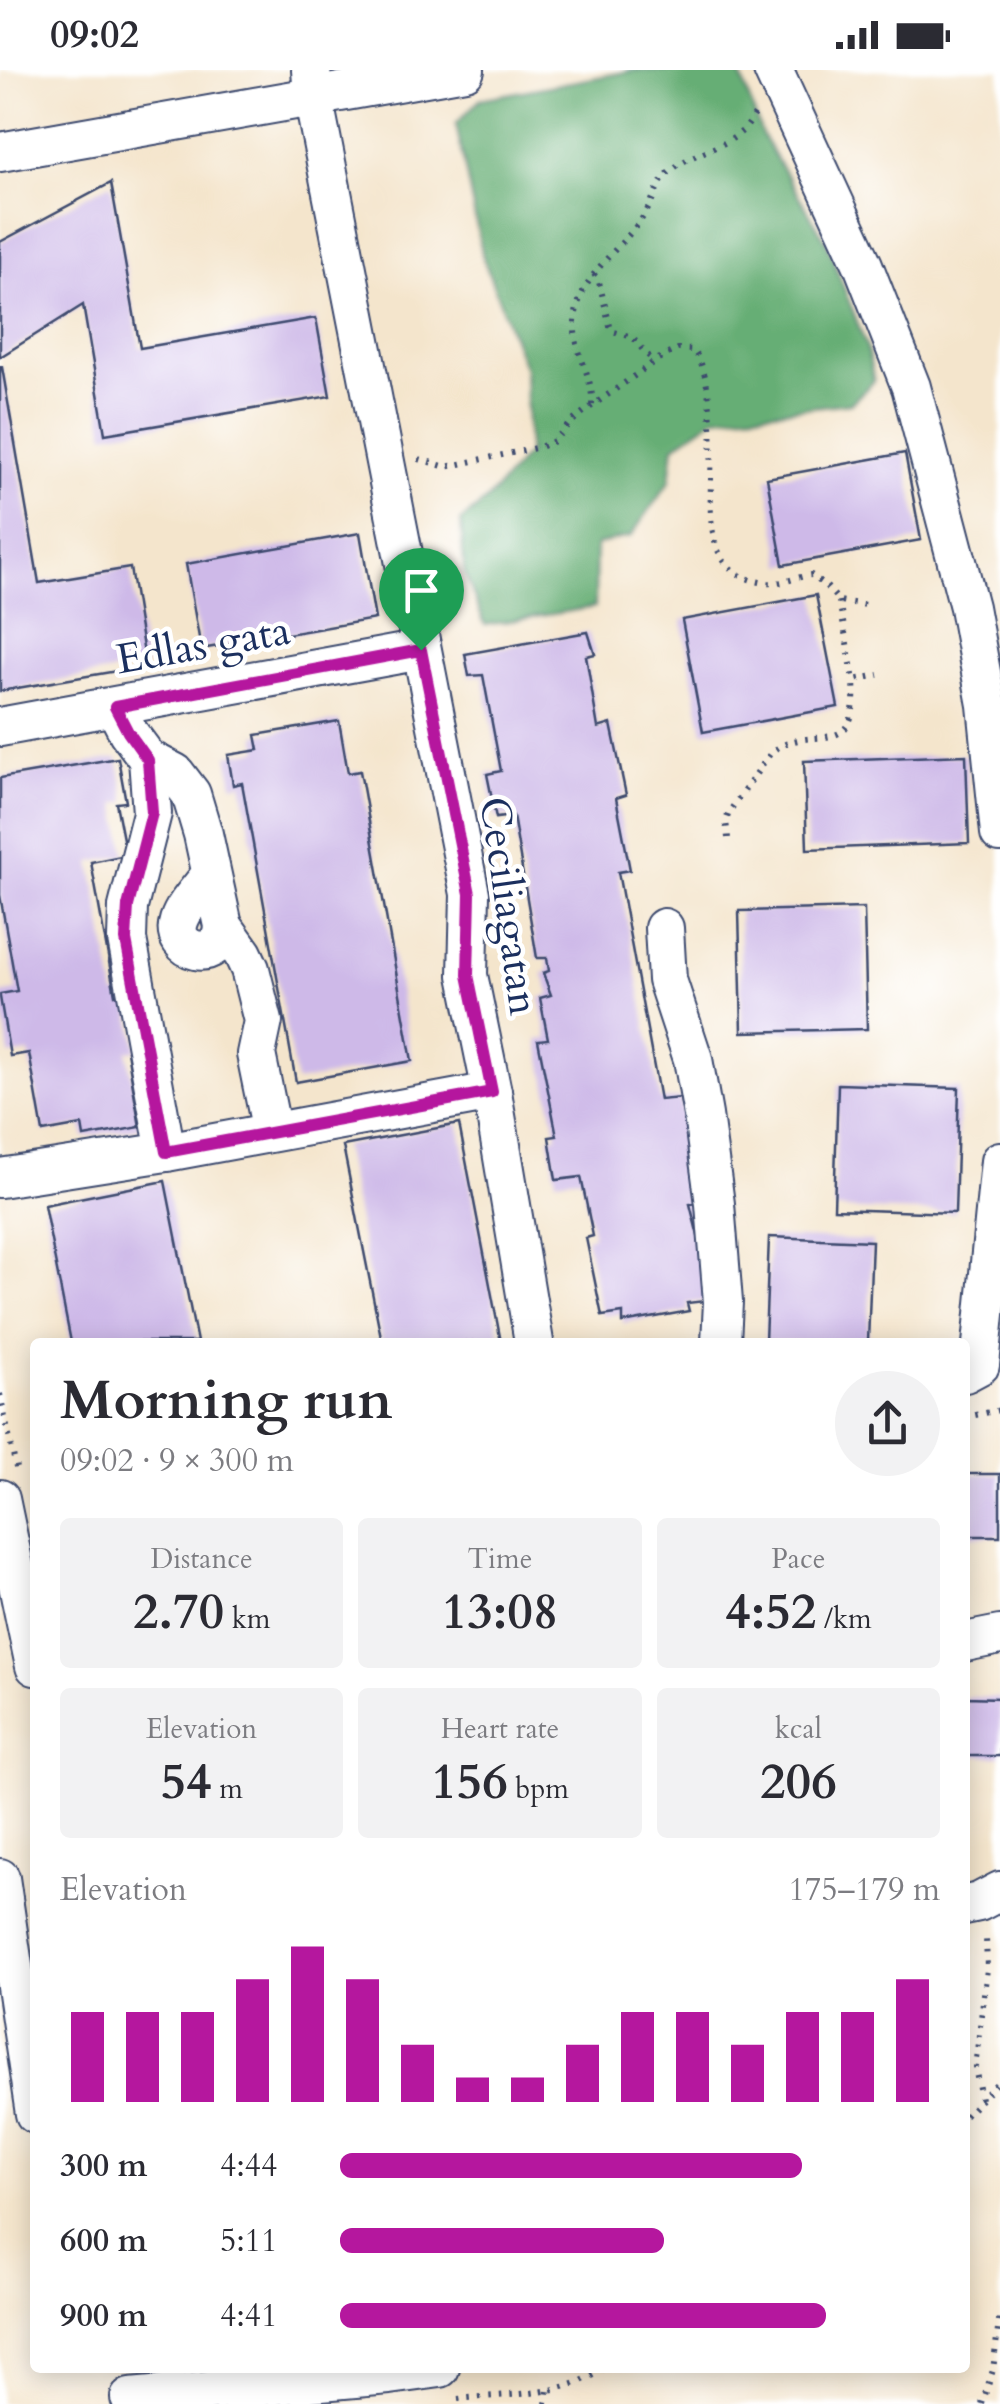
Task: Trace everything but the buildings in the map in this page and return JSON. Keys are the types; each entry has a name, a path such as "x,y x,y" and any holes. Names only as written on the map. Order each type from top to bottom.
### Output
{"street":[{"path":"0,152 312,83 465,70"},
{"name":"Ceciliagatan","path":"312,83 470,894 468,975 533,1338"},
{"path":"765,87 863,265 911,387 969,607 987,705 1000,833"},
{"name":"Edlas gata","path":"0,726 421,650"},
{"path":"115,707 148,760 175,773 191,794 211,874 179,920 178,934 186,946 199,951 214,947 223,926 243,954 263,1022 256,1054 272,1132"},
{"path":"148,760 152,813 128,906 126,940 166,1152"},
{"path":"664,928 667,980 693,1060 703,1116 723,1302 722,1338"},
{"path":"0,1178 492,1092"},
{"path":"973,1369 1000,1161"},
{"path":"0,1499 30,1639"},
{"path":"970,1641 1000,1635"},
{"path":"0,1878 30,2080"},
{"path":"130,2390 322,2393 448,2383"}],"path":[{"path":"592,406 593,390 580,357 574,325 582,292 645,214 662,177 677,165 742,132 755,115 765,87"},
{"path":"594,274 600,282 614,332 633,337 655,361"},
{"path":"382,452 446,467 540,446 554,441 569,424 655,361 678,349 693,350 702,364 708,395 710,529 714,544 734,571 765,583 811,575 826,586 839,601 854,680 855,708 844,731 778,747 770,754 729,812 728,838"},
{"path":"839,601 866,605"},
{"path":"854,680 879,675"},
{"path":"970,1415 1000,1410"},
{"path":"981,1899 986,1954 975,2067 981,2099"},
{"path":"970,2111 1000,2080"},
{"path":"982,2404 993,2370 1000,2313"},
{"path":"448,2383 548,2390 582,2382 595,2373"},
{"path":"546,2404 548,2390"}],"green space":[{"path":"636,70 739,70 762,135 826,241 867,348 874,381 851,403 716,417 674,446 670,481 631,536 596,545 595,607 485,625 464,572 461,521 487,500 528,453 525,369 483,258 456,124 480,99"}],"route":[{"path":"421,650 470,894 468,975 492,1092 166,1152 126,940 128,906 152,813 148,760 115,707 421,650"}]}
